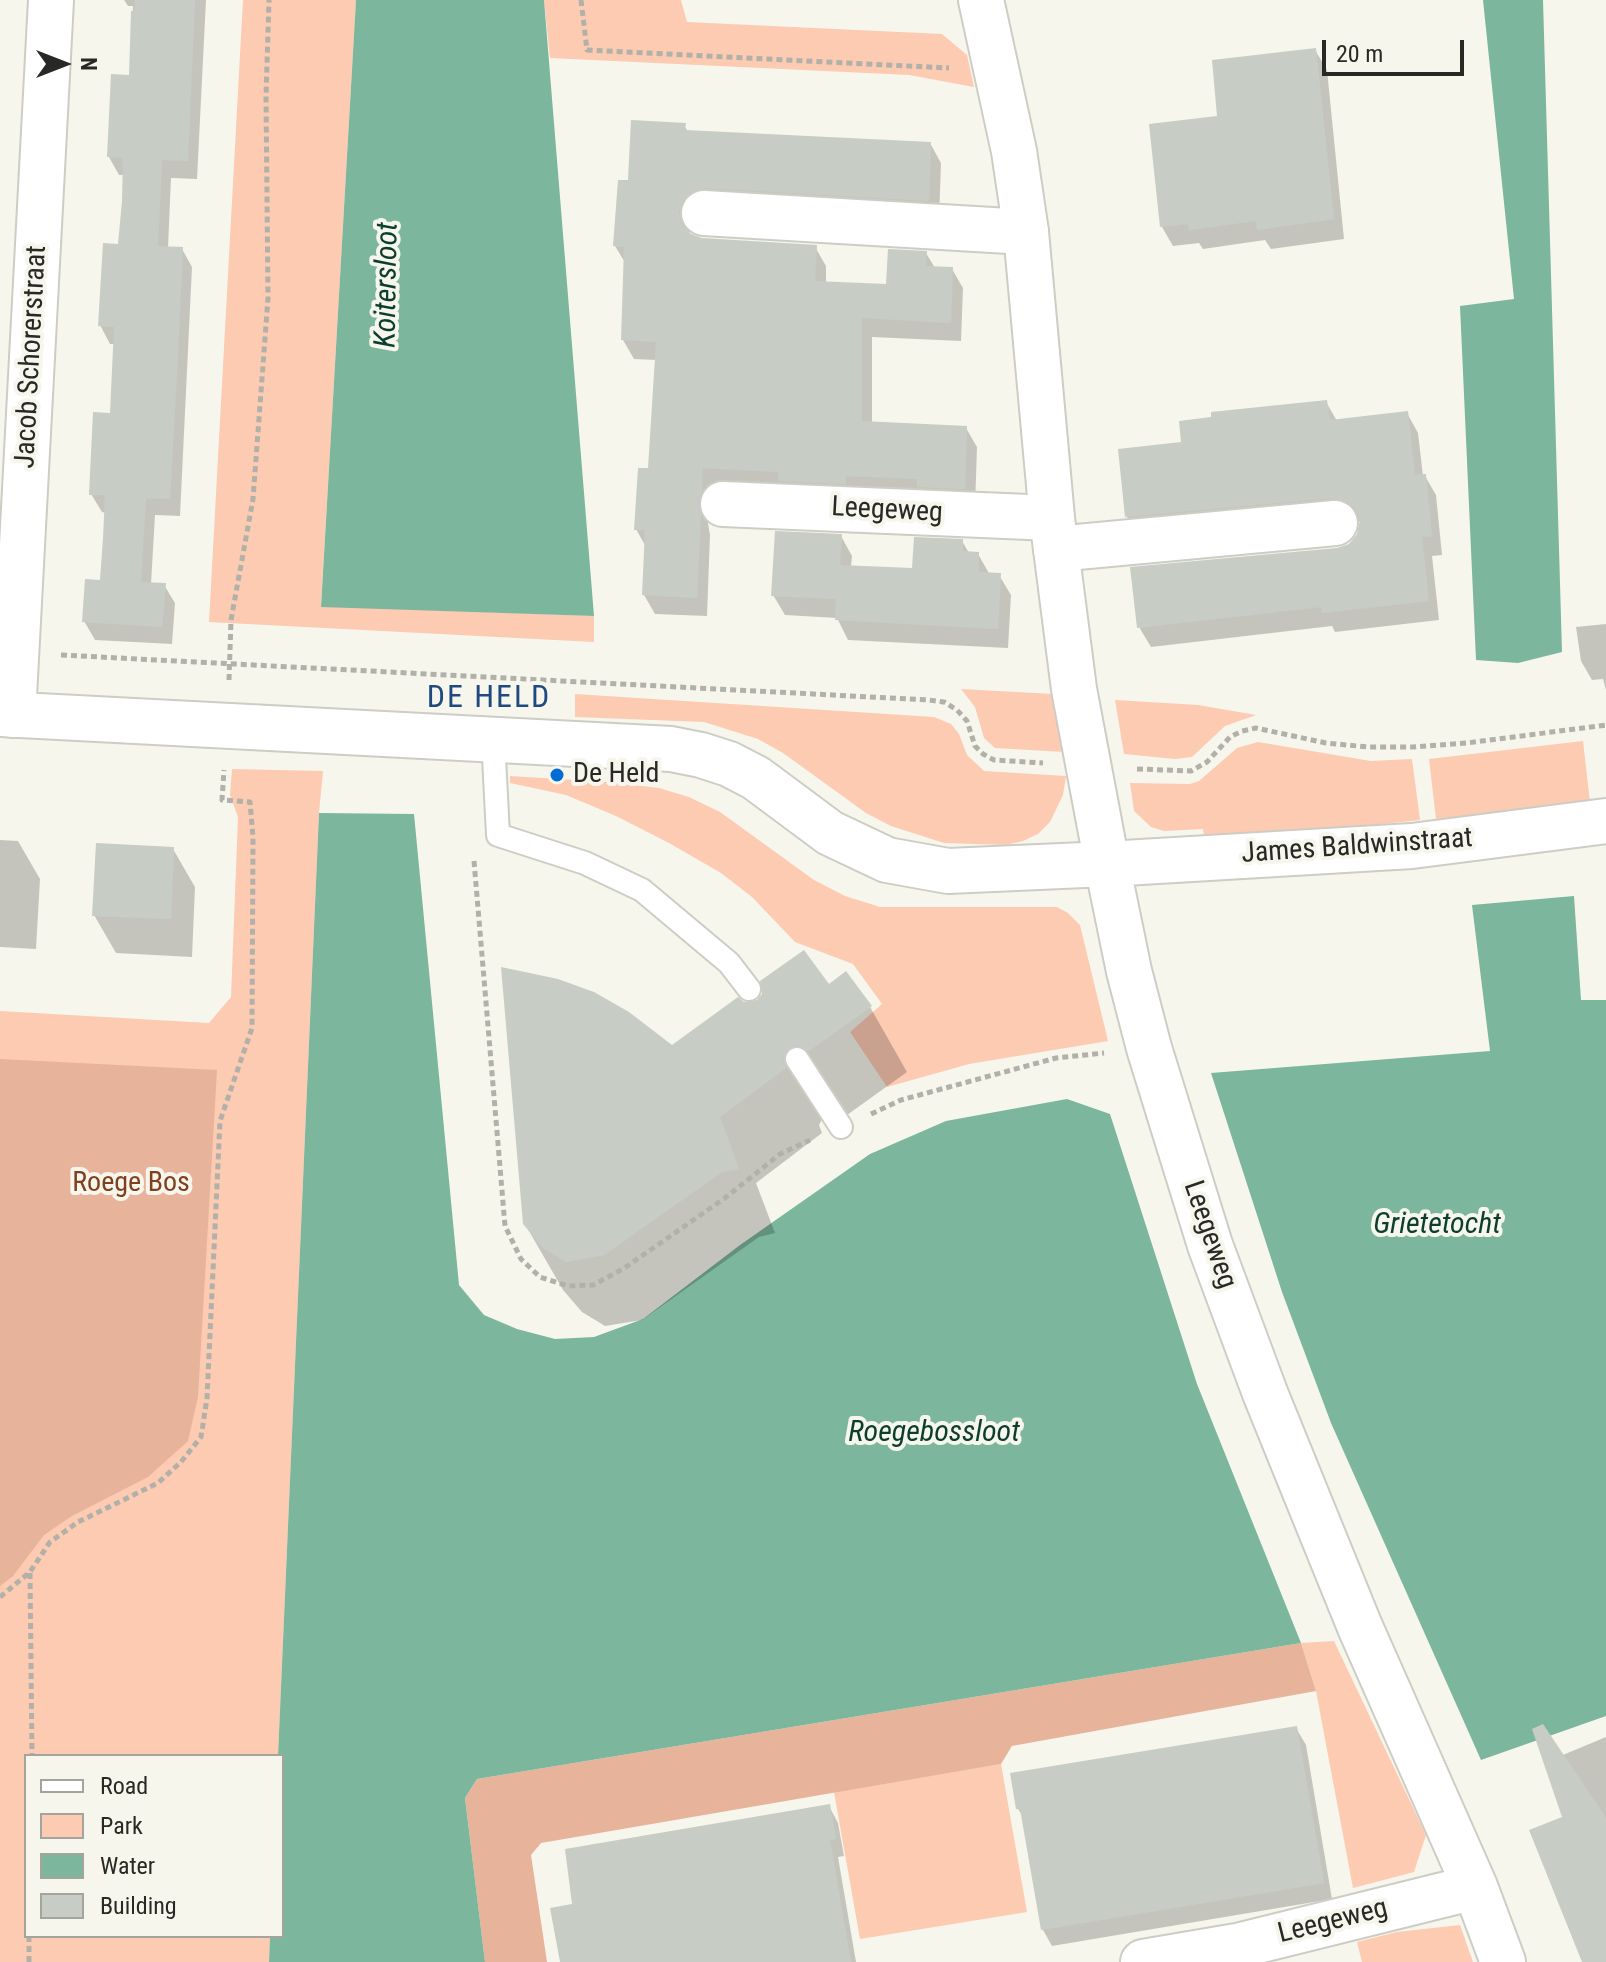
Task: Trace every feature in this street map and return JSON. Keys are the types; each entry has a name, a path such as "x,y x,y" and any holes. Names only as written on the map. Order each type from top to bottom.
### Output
{"street":[{"name":"Jacob Schorerstraat","path":"6,714 16,653 51,0"},
{"name":"Leegeweg","path":"981,0 998,71 1026,232 1054,534 1086,766 1129,971 1149,1048 1210,1245 1265,1393 1360,1627 1475,1887 1503,1962"},
{"path":"704,213 1026,232"},
{"name":"Leegeweg","path":"723,504 1054,534 1335,523"},
{"path":"6,714 671,749 729,764 756,778 830,833 887,860 948,871 1107,864"},
{"name":"James Baldwinstraat","path":"1107,864 1412,846 1606,821"},
{"name":"Leegeweg","path":"1143,1962 1237,1946 1475,1887"}],"lane":[{"path":"493,738 498,835 585,863 642,890 729,963 749,989"},
{"path":"797,1059 841,1127"}],"path":[{"path":"0,1597 30,1572 50,1542 78,1522 158,1483 181,1462 201,1437 207,1398 220,1121 252,1028 253,837 250,802 222,800 231,620 253,499 268,298 266,96 269,0"},
{"path":"581,0 587,50 998,71"},
{"path":"16,653 929,700 944,702 957,710 967,721 975,746 994,760 1191,771 1207,762 1230,737 1256,728 1326,743 1412,747 1606,725"},
{"path":"473,852 505,1226 521,1259 540,1277 568,1286 593,1285 623,1269 712,1207 780,1154 901,1100 1056,1058 1149,1048"},
{"path":"30,1572 32,1754"},
{"path":"29,1938 29,1962"}],"green space":[{"path":"243,0 356,0 321,606 594,616 594,642 209,622"},
{"path":"544,0 681,0 687,22 942,34 967,55 974,87 909,75 550,58"},
{"path":"961,689 1053,694 1065,752 995,748 984,738 975,707"},
{"path":"575,694 934,717 951,724 959,734 967,755 984,771 1066,776 1063,795 1050,822 1038,834 1023,841 1006,845 944,843 891,826 866,813 783,753 758,739 704,722 575,717"},
{"path":"1115,700 1198,705 1256,715 1225,726 1192,757 1175,759 1124,754"},
{"path":"1583,741 1590,802 1436,819 1429,759"},
{"path":"1258,742 1371,761 1412,759 1420,820 1205,843 1203,829 1164,831 1151,827 1134,811 1130,783 1190,784 1199,781 1237,748"},
{"name":"Roege Bos","path":"232,769 323,771 278,1754 24,1754 24,1938 270,1938 269,1962 0,1962 0,1011 209,1023 231,997 238,817 230,795"},
{"path":"510,776 609,782 659,788 689,797 720,812 814,880 845,896 880,907 1057,907 1080,925 1108,1041 969,1064 887,1087 850,1032 882,1004 853,964 795,942 752,897 721,873 669,843 566,795 510,783"},
{"path":"0,1059 217,1070 198,1397 188,1441 148,1477 72,1516 44,1535 13,1576 0,1586"},
{"path":"1334,1641 1426,1835 1414,1872 1353,1888 1316,1691 1301,1643"},
{"path":"1301,1643 1316,1691 1012,1746 1001,1764 541,1843 531,1855 547,1962 485,1962 465,1798 477,1779"},
{"path":"1001,1764 1027,1912 860,1939 834,1792"},
{"path":"1460,1925 1473,1962 1362,1962 1357,1942 1397,1932"}],"water":[{"name":"Koitersloot","path":"356,0 544,0 594,616 321,607"},
{"path":"1483,0 1543,0 1562,652 1518,663 1476,660 1460,306 1514,299"},
{"name":"Roegebossloot","path":"319,813 414,814 459,1285 484,1315 517,1329 555,1339 594,1337 643,1319 740,1245 870,1154 946,1121 1067,1099 1110,1114 1197,1384 1301,1643 477,1779 465,1798 485,1962 269,1962 270,1938 284,1938 284,1754 278,1754"},
{"name":"Grietetocht","path":"1574,896 1581,1000 1606,1000 1606,1716 1481,1760 1331,1423 1282,1292 1211,1073 1490,1051 1472,905"}],"building":[{"path":"135,0 195,0 188,161 162,160 158,246 183,247 177,373 170,499 146,498 141,582 166,583 162,627 82,622 85,579 100,580 103,538 105,495 89,495 93,412 110,413 114,327 98,326 103,243 118,244 122,201 123,158 107,157 111,74 129,75 131,11 134,11"},
{"path":"1316,48 1334,219 1257,230 1256,221 1189,230 1188,224 1160,227 1149,124 1217,116 1212,60"},
{"path":"631,120 686,123 685,130 931,142 929,201 705,188 692,191 684,199 679,212 682,225 691,234 702,238 817,245 815,281 886,284 888,249 927,251 926,266 953,267 951,323 862,318 862,421 967,426 965,489 917,487 917,479 846,476 846,484 778,481 778,472 703,468 698,502 701,515 697,598 642,595 645,530 634,530 638,468 648,468 656,342 621,340 624,247 613,246 618,180 628,180"},
{"path":"1327,400 1330,420 1408,411 1415,475 1426,474 1432,536 1422,537 1429,601 1322,613 1321,607 1137,628 1130,567 1337,548 1349,544 1357,534 1360,520 1356,509 1346,501 1333,498 1125,517 1118,449 1181,442 1179,421 1211,417 1211,412"},
{"path":"775,531 842,534 840,565 912,568 914,537 963,539 963,551 979,552 979,572 1001,573 998,629 835,620 836,599 771,596"},
{"path":"96,843 174,847 171,919 92,916"},
{"path":"804,950 829,984 846,971 872,1006 809,1051 797,1045 789,1048 783,1059 786,1068 720,1117 739,1169 722,1172 604,1255 566,1262 543,1248 523,1224 501,967 558,979 594,992 629,1012 672,1045 738,997 744,1002 757,1000 762,994 760,981"},
{"path":"1543,1724 1606,1818 1606,1962 1582,1962 1529,1830 1562,1817 1532,1729"},
{"path":"1297,1726 1324,1883 1041,1930 1020,1809 1016,1809 1010,1773"},
{"path":"830,1804 836,1839 830,1840 851,1962 560,1962 550,1908 572,1904 565,1849"}],"place":[{"name":"De Held","path":"557,775"}],"district":[{"name":"DE HELD","path":"489,699"}]}
